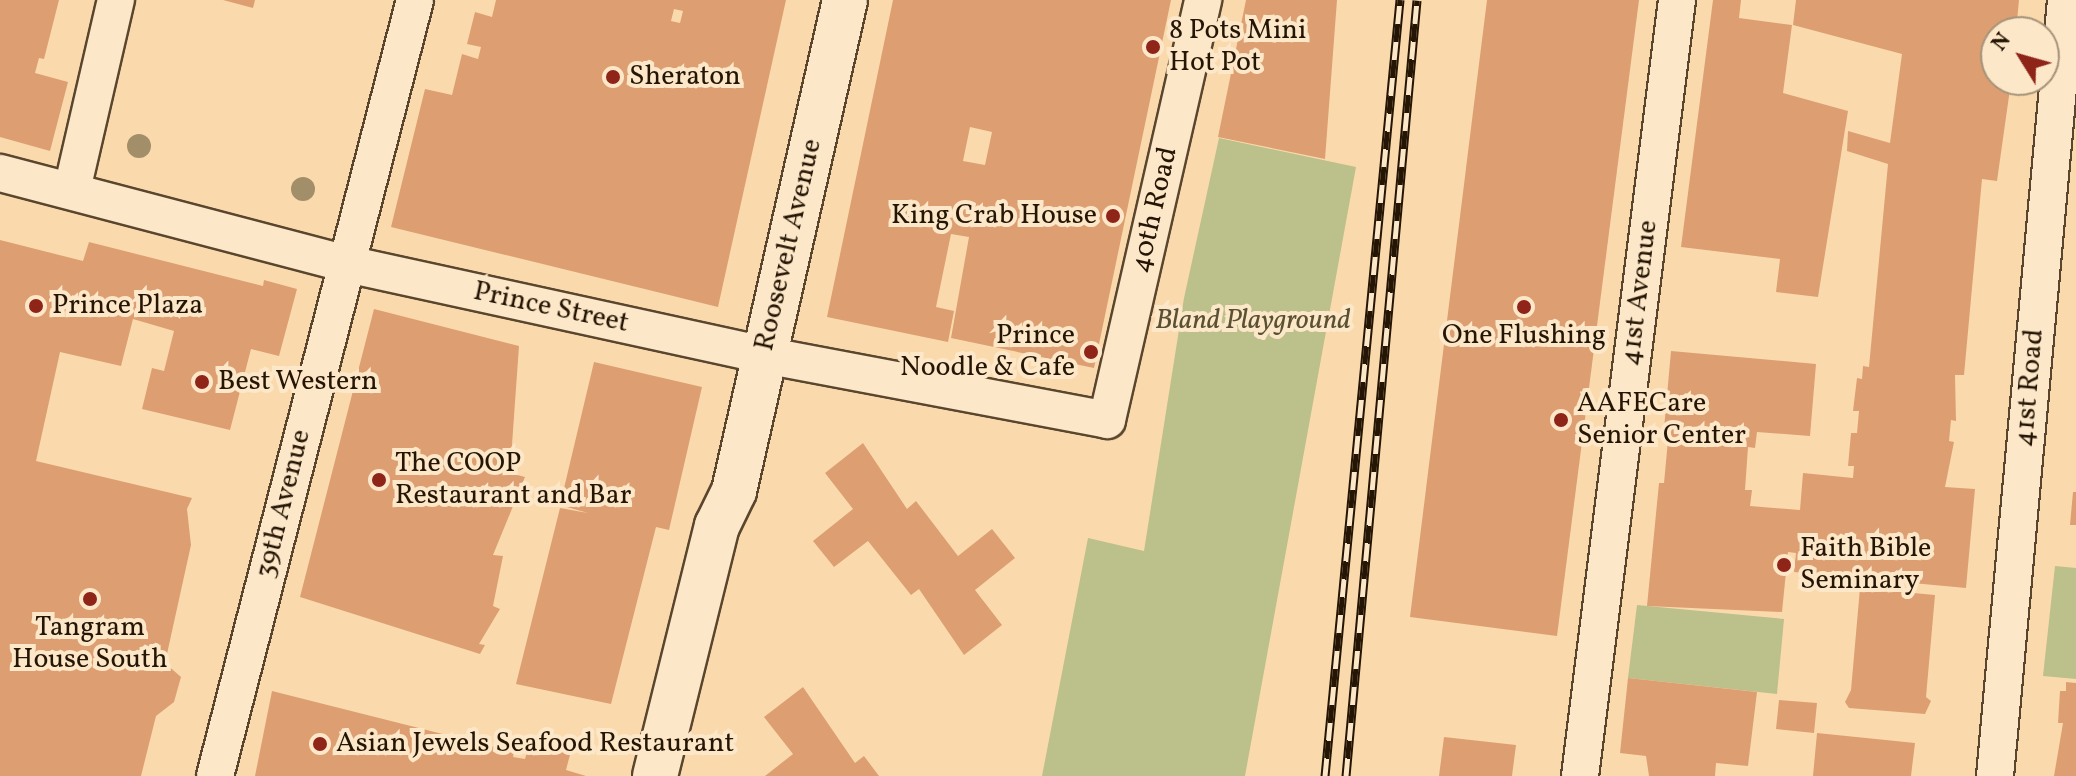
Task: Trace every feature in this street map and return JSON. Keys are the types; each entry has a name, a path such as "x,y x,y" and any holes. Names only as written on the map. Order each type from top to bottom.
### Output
{"main road":[{"name":"Roosevelt Avenue","path":"655,776 717,526 734,491 845,0"},
{"name":"Roosevelt Avenue","path":"683,776 737,531 734,491"}],"street":[{"path":"72,190 116,0"},
{"name":"39th Avenue","path":"215,776 415,0"},
{"name":"40th Road","path":"1107,420 1203,0"},
{"name":"41st Avenue","path":"1580,776 1677,0"},
{"name":"41st Road","path":"1995,776 2066,0"},
{"name":"Prince Street","path":"0,173 347,264 764,355 1107,420"}],"green space":[{"name":"Bland Playground","path":"1219,138 1356,167 1245,776 1042,776 1088,538 1144,551 1184,298"},
{"path":"2055,566 2076,568 2076,679 2043,676"},
{"path":"1637,605 1784,619 1777,694 1628,678"}],"building":[{"path":"0,0 59,0 44,59 39,58 35,73 68,82 50,151 0,137"},
{"path":"223,0 255,0 253,8"},
{"path":"496,0 786,0 718,307 391,227 425,89 452,95 462,54 478,59 481,47 467,44 475,12 492,17","holes":["674,9 683,11 680,23 671,21"]},
{"path":"893,0 1171,0 1094,368 951,338 969,237 951,234 936,307 954,311 948,342 827,317","holes":["970,127 992,132 985,165 963,161"]},
{"path":"1246,0 1337,0 1325,159 1218,137"},
{"name":"One Flushing","path":"1487,0 1639,0 1557,636 1410,617"},
{"path":"1713,0 1741,0 1739,18 1792,25 1783,93 1848,111 1818,297 1776,292 1780,259 1681,247"},
{"path":"1796,0 2019,0 2018,16 1980,16 1980,96 2009,96 1997,181 1982,179 1964,375 1955,375 1956,421 1951,420 1949,441 1954,442 1945,487 1975,489 1966,588 1794,572 1796,553 1788,552 1782,612 1647,606 1659,483 1664,483 1668,440 1663,440 1671,351 1816,364 1810,436 1757,432 1755,448 1748,447 1745,490 1752,490 1750,506 1800,510 1803,473 1853,478 1854,466 1848,466 1851,433 1857,433 1859,411 1853,411 1857,378 1862,379 1863,366 1869,367 1888,164 1847,151 1848,131 1890,143 1902,54 1793,25"},
{"path":"0,240 83,261 89,242 263,286 264,280 297,289 279,356 251,349 230,430 142,409 152,368 164,371 174,331 133,319 121,366 60,352 36,461 192,498 187,509 191,545 165,663 181,677 174,702 156,716 141,776 0,776"},
{"path":"374,309 519,346 510,473 525,477 493,555 503,556 493,606 500,609 479,644 485,645 480,654 300,597"},
{"path":"594,362 702,387 669,530 656,527 611,704 516,684 560,508 588,513 560,505"},
{"path":"863,443 907,509 916,501 958,556 992,529 1015,558 975,590 1002,625 964,655 919,589 911,595 868,541 834,567 813,541 853,509 825,473"},
{"path":"2073,492 2076,492 2076,525 2070,525"},
{"path":"1860,588 1935,595 1926,697 1931,701 1925,714 1849,708 1845,702 1851,690"},
{"path":"1628,678 1757,692 1748,766 1716,763 1715,776 1649,776 1646,756 1620,753"},
{"path":"2066,682 2076,683 2076,776 2054,776 2063,723 2058,723 2060,691 2066,691"},
{"path":"803,687 855,763 864,756 879,776 765,776 793,754 764,717"},
{"path":"272,691 514,752 513,757 525,759 531,737 572,747 566,770 586,776 255,776"},
{"path":"1779,700 1817,703 1814,733 1776,729"},
{"path":"1817,733 1915,743 1911,776 1813,776"},
{"path":"1444,737 1516,745 1512,776 1439,776"}],"railway":[{"path":"1325,776 1400,0"},
{"path":"1346,776 1417,0"}],"place":[{"name":"8 Pots Mini Hot Pot","path":"1153,47"},
{"name":"Sheraton","path":"613,77"},
{"name":"King Crab House","path":"1113,216"},
{"name":"Prince Plaza","path":"36,306"},
{"name":"One Flushing","path":"1524,307"},
{"name":"Prince Noodle & Cafe","path":"1091,352"},
{"name":"Best Western","path":"202,382"},
{"name":"AAFECare Senior Center","path":"1561,420"},
{"name":"The COOP Restaurant and Bar","path":"379,480"},
{"name":"Faith Bible Seminary","path":"1784,565"},
{"name":"Tangram House South","path":"90,599"},
{"name":"Asian Jewels Seafood Restaurant","path":"320,744"}]}
